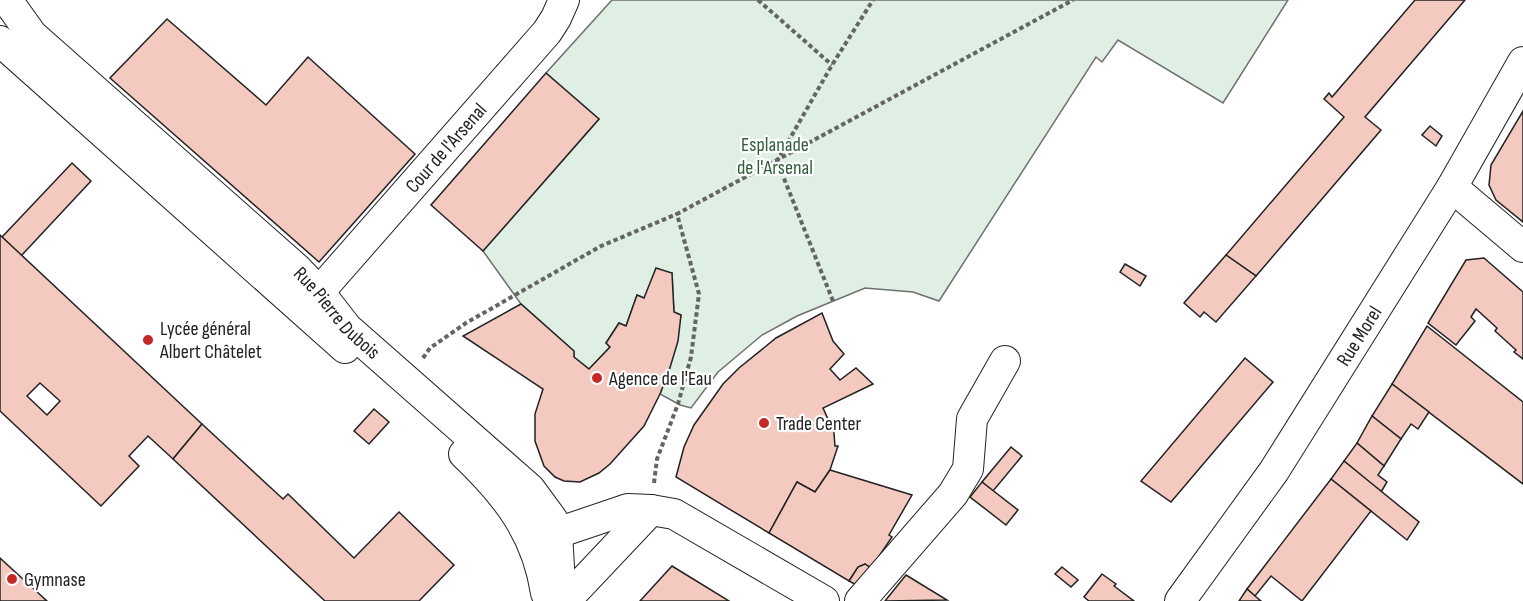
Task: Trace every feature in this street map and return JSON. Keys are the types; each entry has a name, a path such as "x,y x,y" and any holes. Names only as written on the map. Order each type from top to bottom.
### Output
{"street":[{"name":"Rue Pierre Dubois","path":"7,0 32,35"},
{"name":"Cour de l'Arsenal","path":"319,291 547,32 564,0"},
{"name":"Rue Pierre Dubois","path":"0,15 32,35 297,269 319,291 347,328 530,489 552,519 556,533"},
{"path":"0,41 481,471 505,497 527,532 540,563 547,601"},
{"name":"Rue Morel","path":"1180,601 1274,471 1452,187 1523,62"},
{"path":"1452,187 1523,247"},
{"path":"860,601 958,486 968,469 972,419 1005,361"},
{"path":"563,601 556,533 628,509 651,510 684,518 824,601"},
{"path":"563,601 651,510"}],"path":[{"path":"758,0 832,65"},
{"path":"777,161 832,65 873,0"},
{"path":"407,380 430,348 466,323 601,246 677,214 1073,0"},
{"path":"777,161 833,301"},
{"path":"651,510 657,459 678,404 692,357 699,294 677,214"}],"green space":[{"name":"Esplanade de l'Arsenal","path":"612,0 1288,0 1223,103 1118,40 1102,62 1096,57 939,301 913,292 865,288 797,316 762,335 718,372 691,408 660,394 673,355 681,315 674,312 672,273 644,298 637,295 626,326 619,323 606,343 610,347 589,369 574,357 574,351 521,304 483,251 599,119 546,73"}],"building":[{"path":"1415,0 1465,0 1365,117 1381,130 1256,276 1226,255 1344,117 1324,99 1329,93 1332,97"},
{"path":"167,19 266,105 308,57 415,154 319,262 110,78"},
{"path":"546,73 599,119 483,251 431,205"},
{"path":"1523,111 1523,222 1496,200 1489,185 1491,165"},
{"path":"1430,126 1442,136 1436,146 1422,135"},
{"path":"72,163 91,181 21,256 2,237"},
{"path":"0,235 202,424 173,459 148,436 129,456 139,466 101,506 0,411","holes":["40,383 60,401 47,415 27,396"]},
{"path":"1226,255 1256,276 1216,322 1204,312 1200,317 1184,303"},
{"path":"1484,258 1523,292 1523,359 1495,331 1497,328 1476,309 1471,317 1475,321 1456,345 1428,323 1466,260"},
{"path":"1125,264 1146,276 1140,286 1120,272"},
{"name":"Agence de l'Eau","path":"656,268 672,273 674,312 681,315 678,341 660,394 644,426 599,473 580,482 564,481 555,477 544,466 535,441 535,414 543,389 463,336 521,304 574,351 574,357 589,369 610,347 606,343 619,323 626,326 637,295 644,298"},
{"name":"Trade Center","path":"822,313 833,341 844,354 830,369 840,380 856,368 873,384 823,408 829,421 833,421 835,446 838,446 830,470 815,492 797,482 769,533 676,477 684,447 694,425 723,384 776,338"},
{"path":"1427,326 1523,402 1523,484 1392,384"},
{"path":"1245,358 1273,382 1171,502 1141,481"},
{"path":"1392,384 1429,412 1418,429 1411,424 1401,439 1372,416"},
{"path":"374,409 389,422 369,444 354,431"},
{"path":"1372,416 1401,439 1384,466 1357,443"},
{"path":"202,424 283,499 288,494 354,558 399,512 454,565 419,601 325,601 173,459"},
{"path":"1357,443 1384,466 1378,475 1387,482 1381,492 1344,461"},
{"path":"1011,447 1022,456 993,491 982,482"},
{"path":"1344,461 1419,522 1407,540 1331,479"},
{"path":"830,470 912,495 889,535 892,537 871,568 865,564 858,567 849,581 769,533 797,482 815,492"},
{"path":"1331,479 1371,511 1302,601 1271,576 1255,596 1247,589"},
{"path":"982,482 1018,510 1006,525 970,497"},
{"name":"Gymnase","path":"0,558 47,601 0,601"},
{"path":"865,564 871,568 858,586 849,581 858,567"},
{"path":"672,566 729,601 640,601"},
{"path":"1062,567 1078,580 1071,587 1055,574"},
{"path":"1102,574 1134,601 1089,601 1084,597"},
{"path":"906,575 947,600 885,601"},
{"path":"1247,589 1255,596 1261,601 1239,601"}],"place":[{"name":"Lycée général Albert Châtelet","path":"148,340"},
{"name":"Agence de l'Eau","path":"597,378"},
{"name":"Trade Center","path":"764,423"},
{"name":"Gymnase","path":"12,579"}]}
